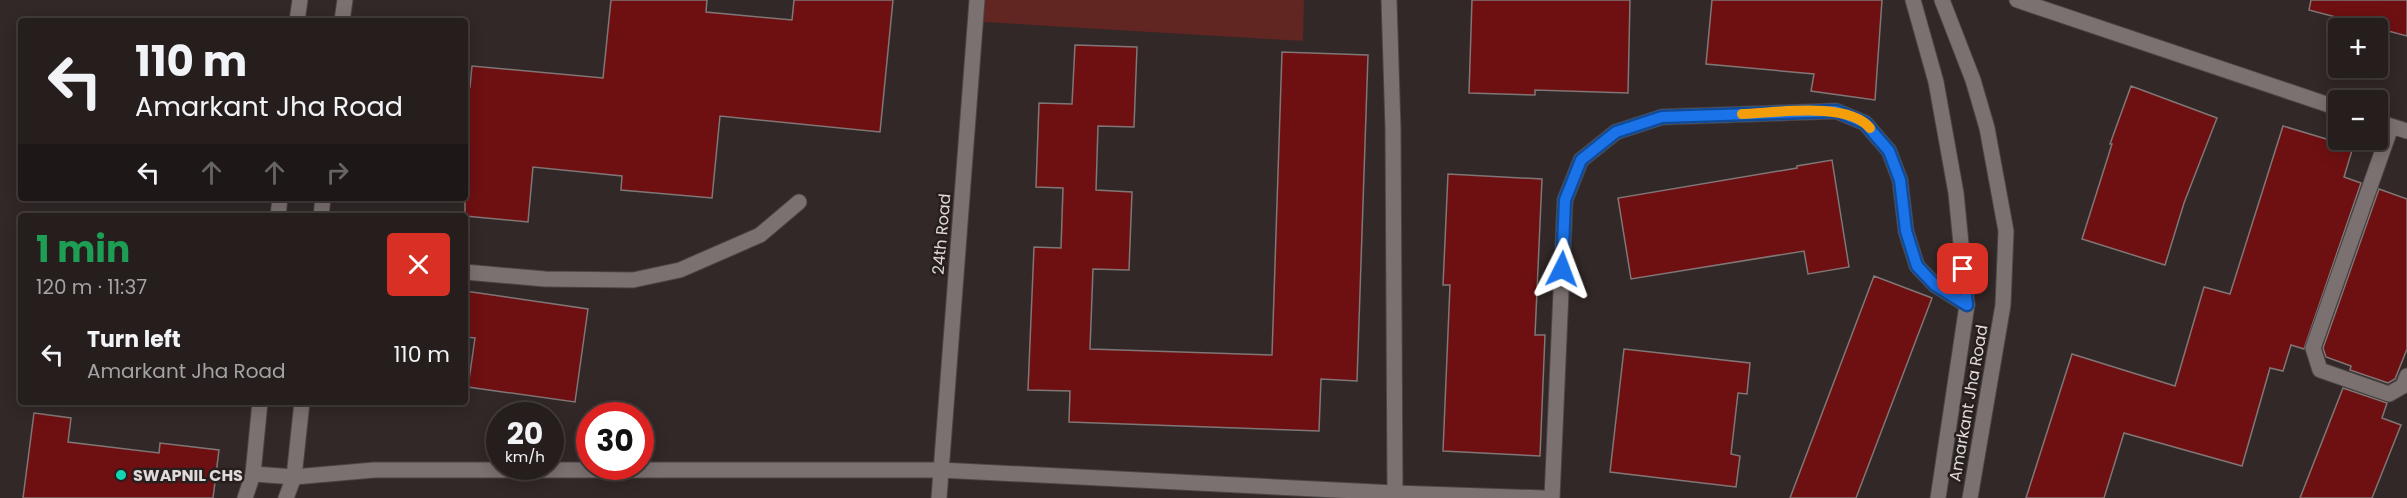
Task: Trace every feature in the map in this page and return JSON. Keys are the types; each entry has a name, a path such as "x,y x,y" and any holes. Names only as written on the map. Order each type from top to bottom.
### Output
{"street":[{"path":"297,18 300,0"},
{"path":"342,18 345,0"},
{"name":"24th Road","path":"939,498 978,0"},
{"path":"1389,0 1393,128 1395,493"},
{"name":"Amarkant Jha Road","path":"1914,0 1936,82 1956,193 1967,305 1938,498"},
{"name":"Amarkant Jha Road","path":"1942,0 1973,80 1987,128 2006,231 2003,305 1969,498"},
{"path":"2017,0 2328,105"},
{"path":"1552,498 1565,200 1581,160 1616,132 1662,117 1836,111 1865,123 1889,151 1900,180 1906,231 1917,266 1935,285 1967,305"},
{"path":"2388,125 2407,131"},
{"path":"2376,150 2313,348 2320,370 2389,394 2403,387 2407,376"},
{"path":"468,272 545,279 633,280 680,270 760,235 798,202"},
{"path":"244,498 252,474 260,405"},
{"path":"286,498 294,477 302,405"},
{"path":"252,474 294,477 385,470 940,470 1395,493 1544,498"}],"shaded area":[{"path":"985,0 1304,0 1303,41 983,22"}],"building":[{"path":"611,0 707,0 706,12 792,20 794,0 893,0 880,132 720,116 712,198 621,190 622,176 533,167 528,222 468,216 468,213 465,213 465,201 468,201 468,87 470,87 472,66 603,78"},
{"path":"1472,0 1630,0 1628,93 1535,90 1535,95 1469,93"},
{"path":"1712,0 1882,0 1875,100 1811,91 1814,74 1706,64"},
{"path":"2311,0 2407,0 2407,36 2388,31 2388,18 2339,18 2309,10"},
{"path":"1075,45 1137,47 1134,127 1098,126 1096,190 1132,192 1129,270 1093,269 1090,349 1272,355 1282,52 1368,55 1357,381 1321,379 1319,431 1069,422 1070,391 1028,390 1034,247 1061,248 1063,188 1036,187 1039,103 1072,104"},
{"path":"2131,86 2217,118 2184,203 2165,265 2082,239 2112,144 2110,144"},
{"path":"2283,126 2328,140 2328,150 2352,150 2344,177 2361,183 2304,349 2291,345 2283,371 2270,368 2242,466 2124,433 2104,498 2026,498 2072,354 2175,386 2204,287 2230,294"},
{"path":"1832,160 1849,267 1808,274 1804,251 1631,279 1618,198"},
{"path":"1448,174 1542,179 1535,335 1545,335 1540,456 1443,451 1450,285 1443,285"},
{"path":"2379,189 2407,199 2407,349 2395,379 2388,383 2350,370 2351,366 2326,357 2323,348"},
{"path":"1874,276 1932,298 1856,498 1790,498"},
{"path":"468,291 588,309 575,402 468,387 475,338 468,337"},
{"path":"1624,349 1750,363 1747,394 1738,393 1731,454 1740,456 1736,487 1610,472"},
{"path":"2343,388 2387,403 2382,418 2401,425 2372,498 2300,498"},
{"name":"SWAPNIL CHS","path":"34,413 71,418 68,442 159,453 160,443 219,450 213,498 23,498"}],"slow traffic":[{"path":"1742,114 1836,111 1865,123 1870,128"}],"place":[{"name":"SWAPNIL CHS","path":"121,475"}],"route":[{"path":"1562,269 1565,200 1581,160 1616,132 1662,117 1836,111 1865,123 1889,151 1900,180 1906,231 1917,266 1935,285 1967,305 1963,269"}]}
